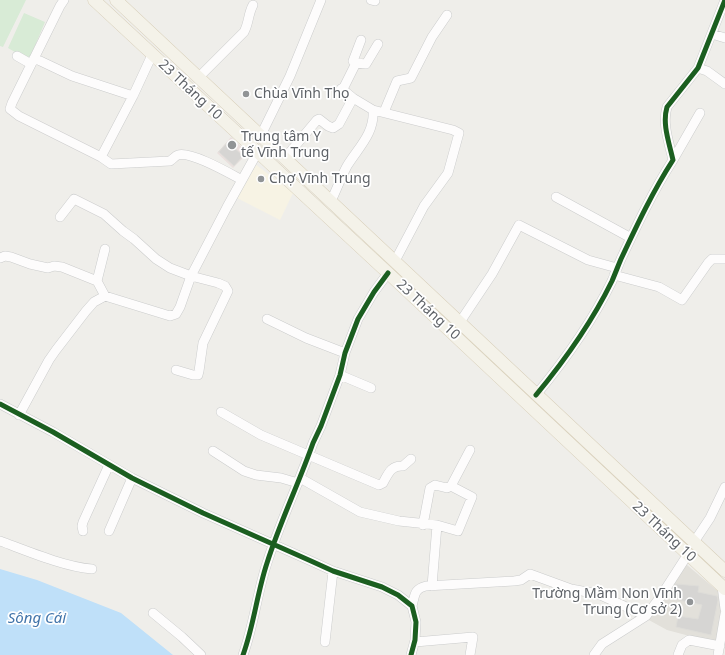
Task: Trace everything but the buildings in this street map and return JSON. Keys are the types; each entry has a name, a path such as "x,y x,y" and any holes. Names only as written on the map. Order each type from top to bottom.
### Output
{"main road":[{"name":"23 Tháng 10","path":"94,0 257,153 388,273 723,588"},
{"name":"23 Tháng 10","path":"116,0 200,77 723,569"},
{"path":"171,72 182,62"},
{"path":"388,273 395,261"},
{"path":"688,554 694,542"}],"street":[{"path":"10,110 32,61 64,0"},
{"path":"261,135 290,76 321,0"},
{"path":"673,160 666,130 665,113 667,106 698,68 725,0"},
{"path":"200,77 244,32 248,24 249,13 253,5"},
{"path":"384,112 397,81 411,78 432,37 447,15"},
{"path":"712,34 725,38"},
{"path":"356,63 353,61 362,40"},
{"path":"356,63 366,64 378,44"},
{"path":"101,157 133,96 152,55"},
{"path":"16,56 95,85 133,96"},
{"path":"356,63 344,87 341,89 348,92 353,98 374,110 453,130 458,133 448,173 424,206 395,261"},
{"path":"698,68 707,71 725,84"},
{"path":"285,158 317,120 319,119 328,126 334,128 339,124 353,98"},
{"path":"0,108 10,110 19,116 101,157 111,164 170,161 176,156 185,154 215,165 242,180"},
{"path":"331,201 349,164 366,140 373,120 374,110"},
{"path":"536,394 566,358 601,301 656,187 700,113"},
{"path":"0,258 5,256 48,268 54,266 62,267 97,281 105,296 170,316 176,314 191,276 257,153"},
{"path":"556,197 631,238"},
{"path":"60,216 74,198 104,214 156,259 170,268 225,286 228,291 203,343 198,375 176,370"},
{"path":"460,322 492,274 519,225 588,260 616,272 659,287 682,300 712,259 725,259"},
{"path":"97,281 104,249"},
{"path":"243,655 255,615 259,588 273,544 340,375 345,353 358,319 374,292 388,273"},
{"path":"19,415 56,350 94,302 105,296"},
{"path":"267,319 306,338 345,353"},
{"path":"340,375 371,388"},
{"path":"0,404 53,432 132,478 203,513 333,571 382,586 398,595 412,606"},
{"path":"221,412 261,435 379,485 383,483 392,468 397,465 403,466 411,459"},
{"path":"451,486 470,450"},
{"path":"213,451 244,470 256,475 299,480 360,512 393,520 423,525 437,525 458,531 472,497 451,486 447,488 435,485 430,488 423,525"},
{"path":"83,531 83,522 109,465"},
{"path":"109,531 132,478"},
{"path":"694,542 710,518 725,487"},
{"path":"432,586 437,525"},
{"path":"0,541 68,564 92,569"},
{"path":"594,655 602,644 646,616 661,596 688,554"},
{"path":"325,642 333,571"},
{"path":"411,655 415,642 416,622 412,606 416,591 420,588 432,586 514,581 521,580 530,574 571,589 598,594 646,616"},
{"path":"723,588 725,609"},
{"path":"153,613 200,655"},
{"path":"718,655 725,614"},
{"path":"415,642 473,637 470,655"},
{"path":"678,655 682,645 689,640 720,646"}],"shaded area":[{"name":"Trung tâm Y tế Vĩnh Trung","path":"231,137 248,153 233,168 217,153"},
{"name":"Chợ Vĩnh Trung","path":"255,164 293,193 280,220 237,198"},
{"name":"Trường Mầm Non Vĩnh Trung (Cơ sở 2)","path":"687,565 720,593 723,611 716,643 667,630 647,619 681,568"}],"green space":[{"path":"0,0 26,0 3,47 0,46"},
{"path":"24,13 45,22 29,60 8,48"}],"water":[{"name":"Sông Cái","path":"0,569 37,580 121,613 173,655 0,655"}],"cycle path":[{"path":"536,395 568,354 596,311 612,281 646,208 673,160 665,120 667,107 698,68 725,0"},
{"path":"243,655 272,548 321,426 340,375 345,353 358,319 374,292 388,273"},
{"path":"0,404 53,432 132,478 203,513 333,571 382,587 398,595 412,606 416,622 415,640 411,655"}],"place":[{"name":"Chùa Vĩnh Thọ","path":"246,94"},
{"name":"Trung tâm Y tế Vĩnh Trung","path":"232,145"},
{"name":"Chợ Vĩnh Trung","path":"261,179"},
{"name":"Trường Mầm Non Vĩnh Trung (Cơ sở 2)","path":"690,602"}]}
